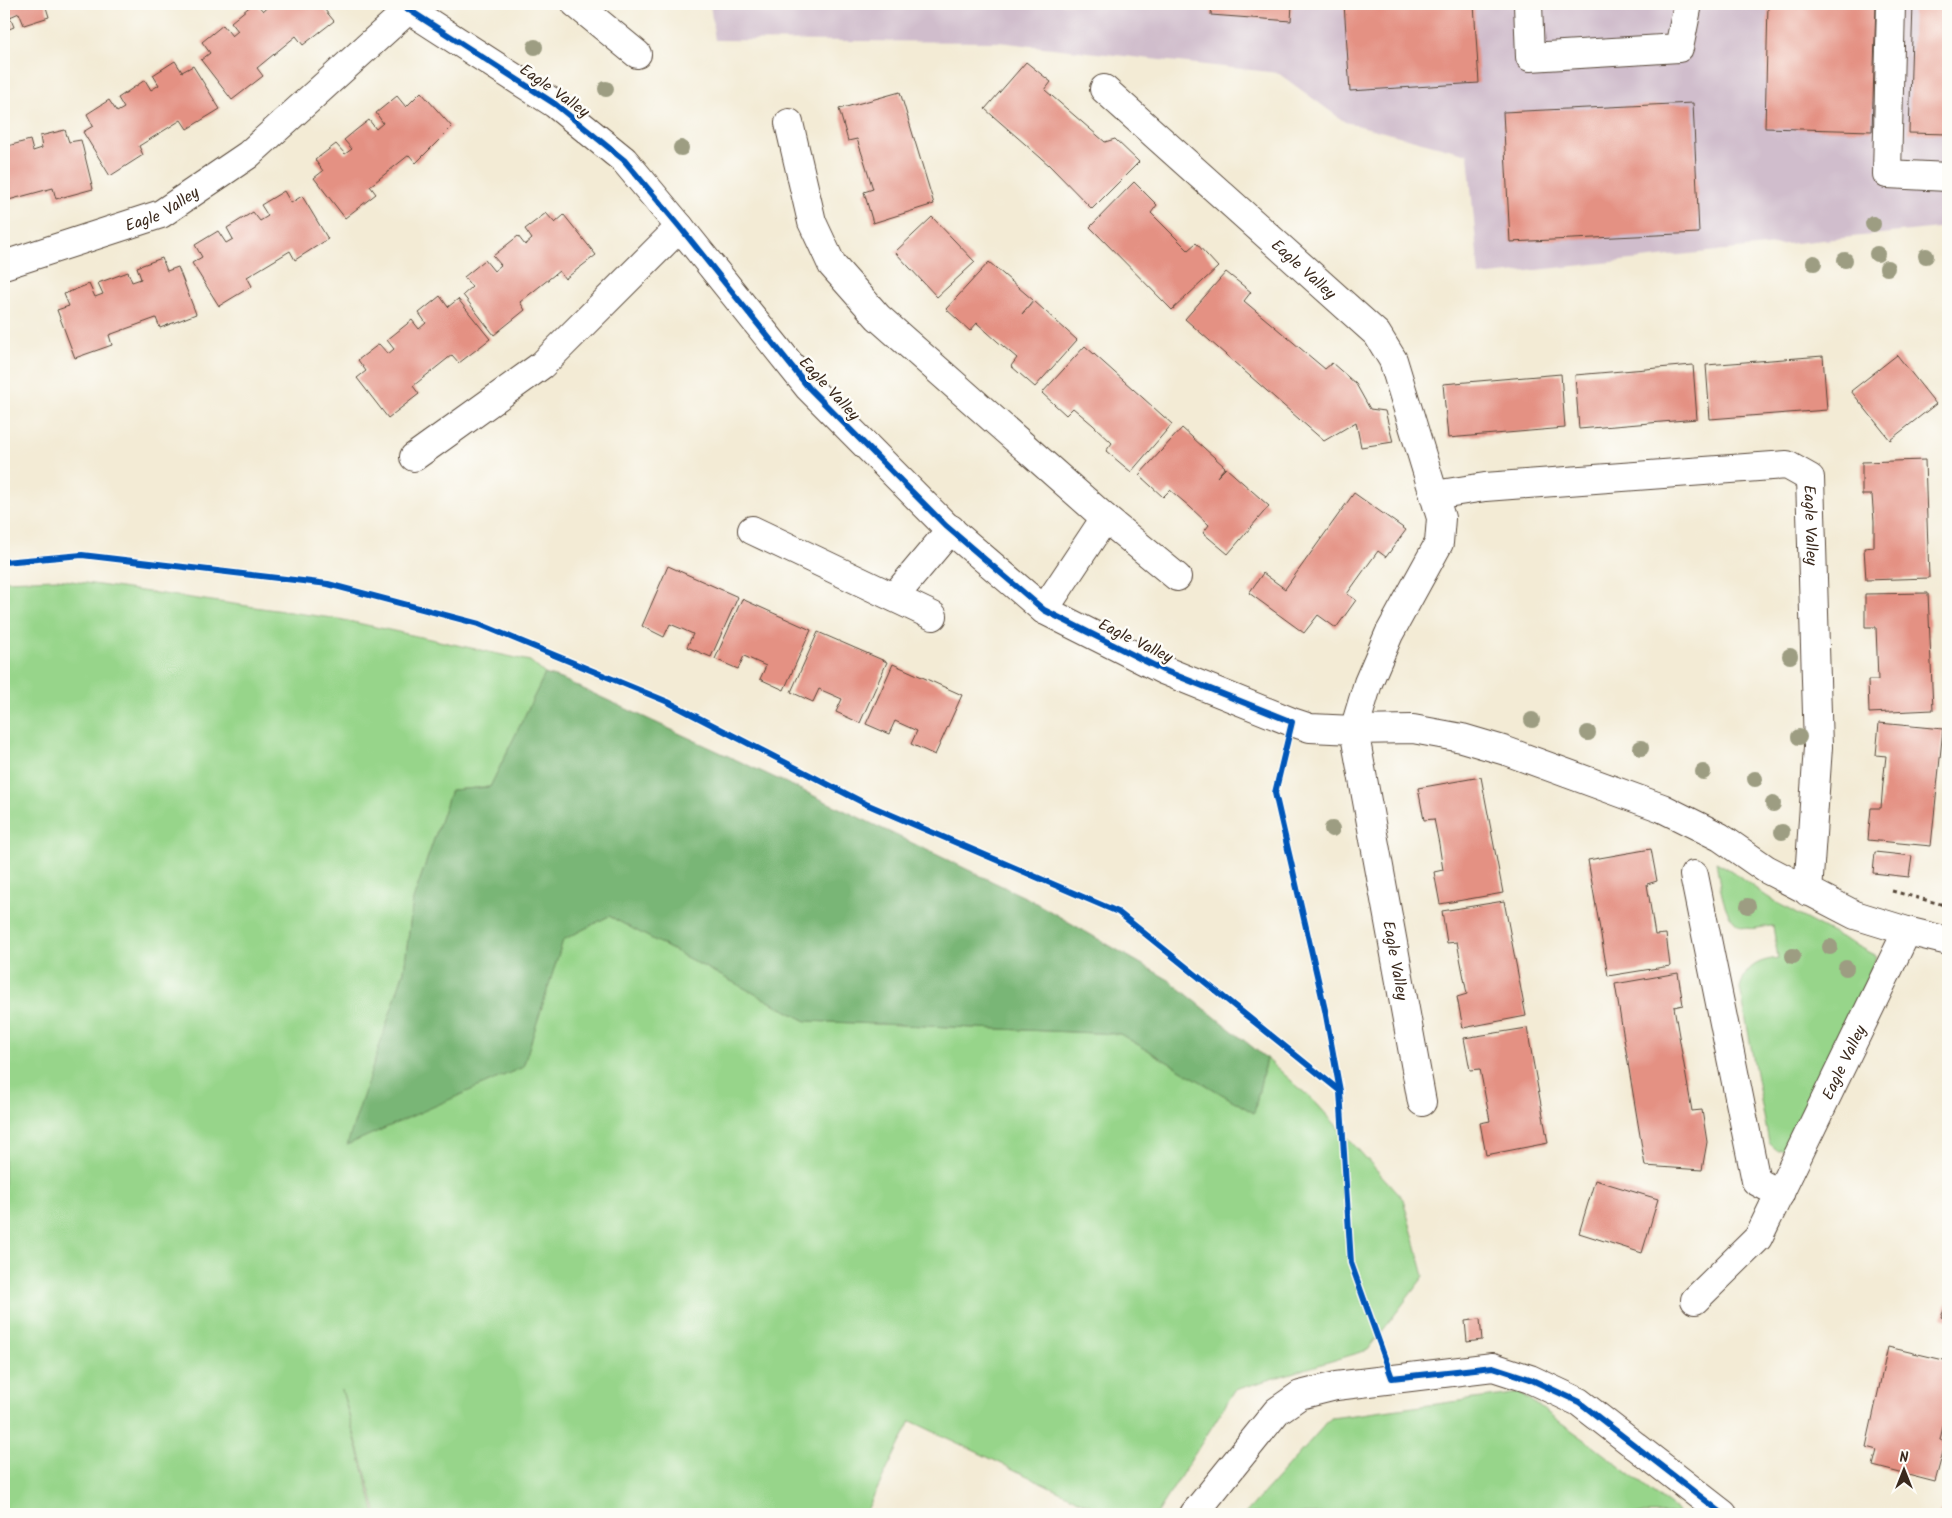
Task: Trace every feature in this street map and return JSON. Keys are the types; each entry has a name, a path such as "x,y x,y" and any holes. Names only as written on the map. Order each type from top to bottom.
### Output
{"street":[{"path":"576,4 637,54"},
{"path":"1528,4 1530,57 1679,48 1688,4"},
{"path":"1891,4 1887,174 1948,178"},
{"name":"Eagle Valley","path":"4,265 161,214 248,155 404,7 555,104 624,160 809,388 951,529 1044,610 1163,670 1277,717 1310,728 1354,730 1412,729 1462,738 1506,751 1662,808 1720,837 1766,868 1808,892 1855,915 1948,941"},
{"name":"Eagle Valley","path":"1104,89 1377,334 1393,360 1441,518 1439,543 1389,634 1368,683 1354,730 1422,1102"},
{"path":"789,123 812,222 832,265 878,317 1105,518 1177,576"},
{"path":"414,458 542,365 680,227"},
{"name":"Eagle Valley","path":"1434,494 1485,487 1787,465 1810,478 1818,747 1808,892"},
{"path":"1044,610 1105,518"},
{"path":"894,597 951,529"},
{"path":"752,530 933,616"},
{"path":"1694,875 1756,1181 1780,1194"},
{"name":"Eagle Valley","path":"1695,1300 1758,1238 1907,931"},
{"path":"1194,1514 1277,1411 1300,1395 1336,1386 1493,1366 1579,1402 1723,1514"}],"path":[{"path":"1887,890 1948,906"}],"shaded area":[{"path":"710,4 1948,4 1948,227 1479,276 1468,154 1345,122 1278,73 998,42 715,40"}],"green space":[{"path":"57,579 339,619 530,661 545,674 490,787 451,790 413,900 404,971 348,1144 523,1067 563,940 609,916 806,1021 1120,1034 1254,1113 1266,1058 1316,1103 1403,1199 1424,1276 1368,1350 1235,1390 1157,1514 1108,1514 911,1421 865,1514 377,1514 342,1390 375,1514 4,1514 4,581"},
{"path":"545,674 564,680 810,794 1029,899 1169,980 1266,1058 1254,1113 1120,1034 806,1021 609,916 563,940 523,1067 347,1145 404,971 413,900 451,790 490,787"},
{"path":"1716,862 1787,908 1877,956 1792,1141 1786,1149 1777,1150 1769,1143 1740,988 1746,974 1753,966 1778,958 1773,926 1746,928 1738,925 1732,919 1723,901"},
{"path":"1520,1393 1588,1442 1681,1514 1245,1514 1331,1418"}],"building":[{"path":"4,4 45,4 49,17 24,25 19,13 10,17 14,27 4,31"},
{"path":"253,4 257,4 263,11 271,4 320,4 334,21 303,45 296,36 257,68 263,76 232,100 201,60 210,53 202,42 223,25 232,36 238,31 231,22"},
{"path":"1212,4 1292,4 1291,21 1211,15"},
{"path":"1344,4 1474,4 1479,83 1350,91"},
{"path":"1768,4 1876,4 1872,131 1765,128"},
{"path":"1913,4 1948,4 1948,134 1909,133"},
{"path":"175,61 182,72 193,66 220,109 187,129 181,120 139,146 143,155 110,176 83,132 93,126 87,114 109,100 117,112 124,108 118,98 145,80 151,90 159,85 153,75"},
{"path":"1026,62 1051,82 1045,90 1105,142 1115,139 1139,162 1092,209 1049,165 985,109"},
{"path":"421,92 452,127 416,163 409,155 370,186 376,194 345,218 314,178 323,171 315,160 336,144 345,154 352,149 344,140 356,130 369,120 376,129 383,123 376,113 397,96 406,107"},
{"path":"900,92 934,204 873,223 864,192 873,189 857,139 848,141 839,109"},
{"path":"1693,103 1699,233 1510,242 1503,112"},
{"path":"65,130 69,142 81,140 93,189 56,199 53,188 5,201 7,210 4,211 4,147 30,140 33,151 42,148 40,136"},
{"path":"1134,182 1157,205 1151,213 1188,250 1196,243 1218,267 1172,310 1090,227"},
{"path":"284,191 291,203 302,196 328,239 295,260 290,251 247,277 252,286 219,306 192,263 202,257 195,245 218,231 226,243 233,239 227,228 253,212 260,221 268,216 261,205"},
{"path":"546,213 555,223 564,215 596,255 565,279 559,271 520,302 525,310 494,335 463,295 472,287 464,277 485,260 494,271 501,265 493,256 518,236 525,245 532,239 525,229"},
{"path":"932,217 975,262 937,297 895,252"},
{"path":"162,258 167,271 178,267 196,314 160,328 156,318 109,335 112,345 75,358 57,310 69,306 64,294 89,284 95,297 103,294 98,283 128,272 132,282 141,279 137,267"},
{"path":"989,262 1033,300 1022,314 1034,301 1077,340 1035,387 1011,366 1017,358 977,323 970,331 946,309"},
{"path":"1226,272 1251,292 1244,301 1325,369 1332,363 1356,384 1370,409 1385,411 1393,442 1361,447 1356,422 1324,441 1185,319"},
{"path":"440,296 448,307 458,299 490,339 459,363 452,355 413,386 419,394 388,418 357,378 366,371 358,360 379,344 388,354 394,349 387,340 412,320 419,329 426,323 419,313"},
{"path":"1085,346 1172,424 1131,472 1106,451 1112,443 1093,425 1073,408 1066,415 1042,393"},
{"path":"1897,355 1936,404 1890,440 1851,391"},
{"path":"1823,356 1827,410 1710,419 1706,365"},
{"path":"1693,365 1697,419 1579,429 1575,375"},
{"path":"1561,374 1565,428 1448,438 1443,384"},
{"path":"1182,428 1225,467 1217,477 1226,468 1269,506 1228,554 1203,533 1209,525 1190,507 1170,490 1163,497 1139,475"},
{"path":"1925,460 1929,578 1866,580 1864,548 1874,547 1874,521 1872,495 1862,495 1862,462"},
{"path":"1354,493 1406,530 1386,557 1378,551 1347,594 1356,600 1336,628 1318,615 1304,633 1249,593 1263,573 1285,589"},
{"path":"668,566 738,597 711,657 687,647 693,634 682,629 670,624 664,637 642,626"},
{"path":"1928,593 1933,710 1869,713 1868,680 1878,680 1876,627 1865,627 1865,594"},
{"path":"742,599 811,630 784,690 760,679 766,666 744,656 738,669 715,659"},
{"path":"818,632 887,662 860,723 836,712 842,699 819,689 813,702 791,692"},
{"path":"893,664 962,695 935,755 911,744 917,731 895,721 889,734 866,724"},
{"path":"1879,723 1943,729 1931,846 1868,840 1871,808 1881,808 1886,756 1876,755"},
{"path":"1481,777 1503,893 1440,904 1434,872 1443,870 1439,844 1434,819 1424,820 1418,788"},
{"path":"1651,849 1657,881 1647,884 1655,935 1666,934 1670,966 1608,976 1588,860"},
{"path":"1875,852 1912,856 1909,877 1873,873"},
{"path":"1504,901 1526,1016 1463,1028 1457,997 1467,994 1457,942 1447,943 1442,911"},
{"path":"1678,973 1683,1005 1674,1007 1692,1111 1702,1110 1707,1142 1702,1170 1645,1166 1615,984"},
{"path":"1527,1028 1548,1143 1486,1155 1480,1123 1490,1121 1480,1069 1470,1070 1464,1038"},
{"path":"1595,1180 1658,1199 1642,1253 1579,1233"},
{"path":"1948,1301 1948,1320 1941,1317"},
{"path":"1480,1319 1482,1340 1467,1342 1465,1321"},
{"path":"1888,1347 1948,1361 1948,1403 1940,1440 1946,1441 1935,1482 1873,1466 1877,1450 1866,1447"},
{"path":"1948,1502 1948,1514 1939,1514"}],"cycle path":[{"path":"400,4 555,104 624,160 809,388 946,526 1044,610 1163,670 1292,722 1275,793 1325,1010 1340,1091 1351,1263 1392,1378 1493,1367 1530,1379 1579,1402 1723,1514"},
{"path":"4,562 82,555 328,584 479,624 668,702 866,804 1118,912 1340,1091"}]}
